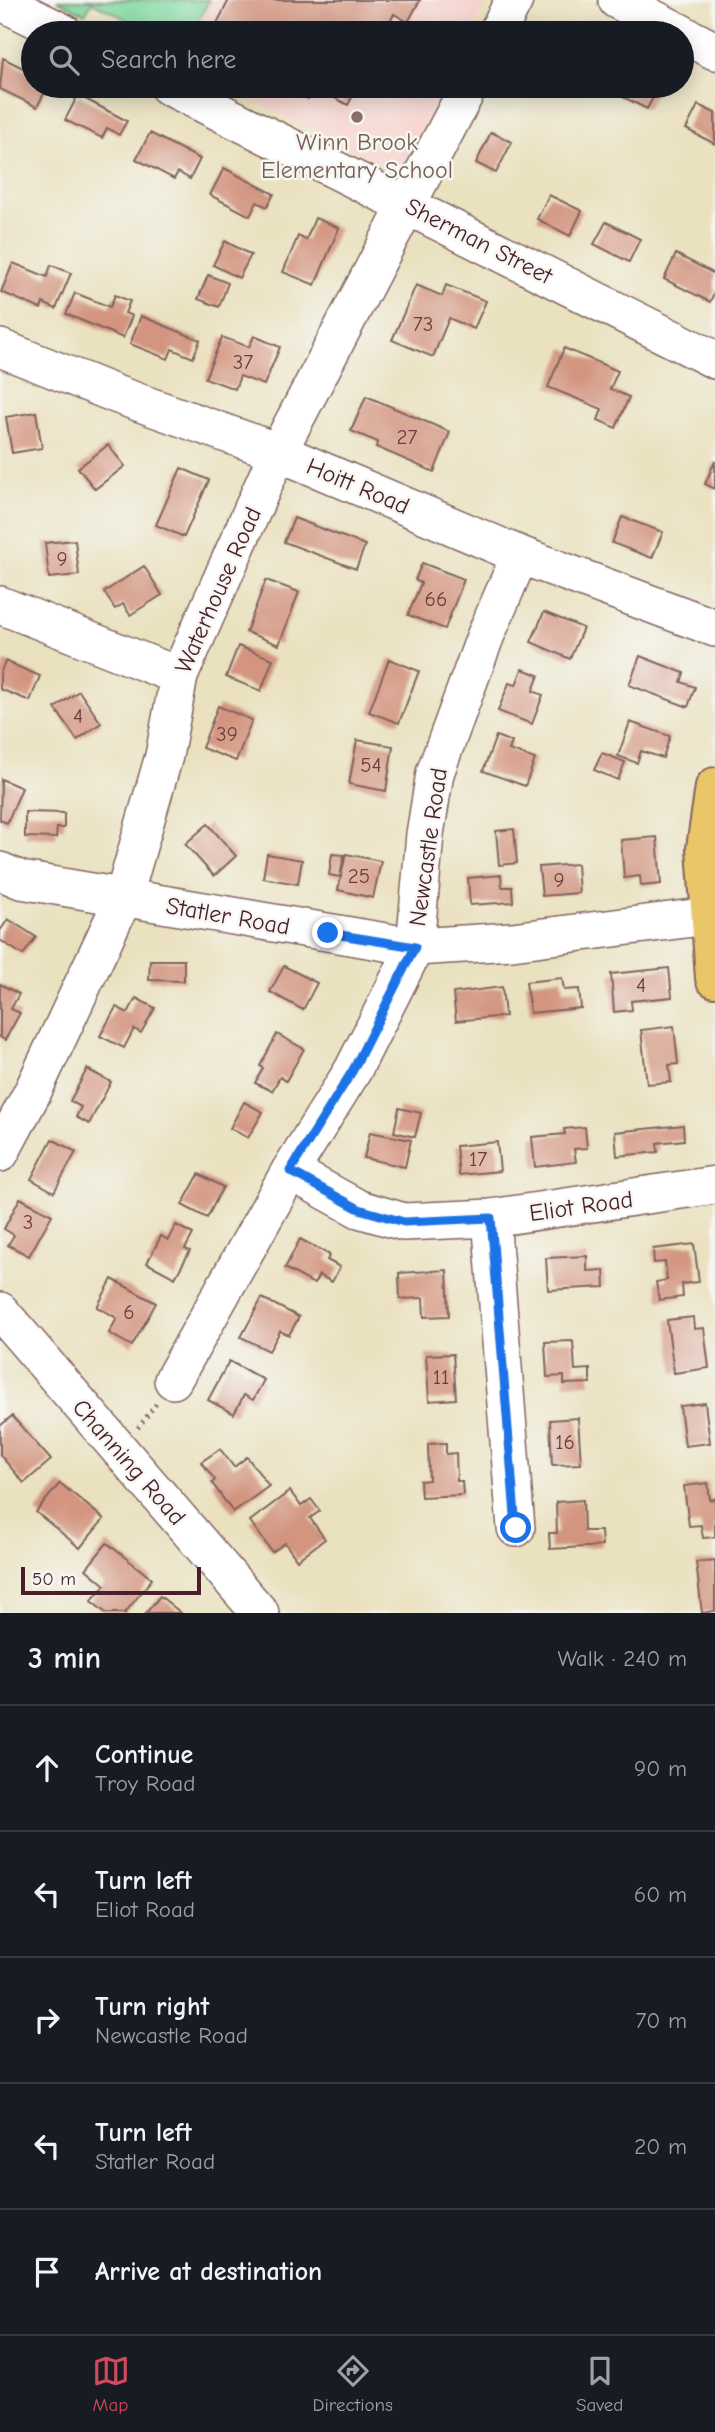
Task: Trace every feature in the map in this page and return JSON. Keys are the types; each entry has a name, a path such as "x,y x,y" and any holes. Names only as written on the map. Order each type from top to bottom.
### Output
{"main road":[{"path":"715,787 706,848 715,978"}],"street":[{"path":"503,21 514,0"},
{"path":"617,0 657,21"},
{"path":"0,1 40,21"},
{"path":"694,40 715,51"},
{"name":"Sherman Street","path":"192,98 715,360"},
{"name":"Waterhouse Road","path":"0,1153 33,1091 123,899 164,756 178,676 278,452 463,98"},
{"name":"Hoitt Road","path":"0,348 118,396 278,452 520,555 715,628"},
{"name":"Newcastle Road","path":"173,1380 290,1171 353,1070 415,947 425,834 435,773 485,637 520,555"},
{"path":"0,605 178,676"},
{"name":"Statler Road","path":"0,871 20,880 123,899 415,947 512,941 709,916"},
{"name":"Eliot Road","path":"290,1171 359,1209 404,1222 491,1218 715,1185"},
{"path":"491,1218 516,1528"},
{"name":"Channing Road","path":"0,1311 260,1613"}],"path":[{"path":"121,1451 173,1380"}],"shaded area":[{"path":"209,0 488,0 477,21 198,21"},
{"name":"Winn Brook Elementary School","path":"250,98 438,98 407,158 392,167 383,166"}],"green space":[{"path":"57,0 209,0 198,21 130,21 92,2 85,14"}],"building":[{"path":"229,0 420,0 409,21 394,14 390,21 218,21"},
{"path":"3,58 21,67 21,98 42,98 37,107 0,89"},
{"path":"76,98 84,98 127,121 119,135 107,128 102,138 65,120"},
{"path":"335,98 352,98 348,105"},
{"path":"625,98 653,98 647,109"},
{"path":"698,105 715,113 715,144 686,129"},
{"path":"491,132 512,142 496,173 476,163"},
{"path":"150,133 200,159 190,179 178,172 174,179 136,159"},
{"path":"224,168 274,194 267,207 257,202 250,216 210,195"},
{"path":"549,195 582,211 570,236 537,219"},
{"path":"315,218 339,228 315,285 283,272 298,236 306,240"},
{"path":"606,222 640,239 629,262 594,244"},
{"path":"225,241 251,255 239,278 213,265"},
{"path":"676,254 715,274 715,291 710,302 664,279"},
{"path":"13,263 47,277 51,265 71,273 56,309 43,303 41,309 1,292"},
{"path":"208,275 228,283 219,307 198,299"},
{"path":"416,285 442,296 446,285 486,301 474,329 449,318 433,357 392,340"},
{"path":"75,293 110,307 115,295 130,301 125,313 132,316 123,338 66,314"},
{"path":"141,316 200,340 193,358 172,349 168,359 130,344"},
{"path":"254,336 280,347 264,385 240,376 235,389 205,378 222,337 249,347"},
{"path":"564,348 618,371 610,389 629,397 616,428 598,420 602,409 548,387"},
{"path":"366,396 450,432 434,472 376,447 378,442 351,431"},
{"path":"36,412 42,448 12,453 6,417"},
{"path":"108,445 125,466 95,489 78,468"},
{"path":"715,461 715,489 705,484"},
{"path":"181,468 209,480 184,537 156,525"},
{"path":"622,517 663,532 652,558 612,543"},
{"path":"294,518 365,545 356,569 284,542"},
{"path":"75,540 79,575 49,578 45,543"},
{"path":"422,563 464,579 445,629 408,615 421,583 415,580"},
{"path":"144,566 162,595 130,615 123,604 115,609 104,592"},
{"path":"266,580 299,592 279,645 246,632"},
{"path":"544,612 583,628 570,659 531,642"},
{"path":"238,646 273,659 261,691 226,677"},
{"path":"640,656 684,673 681,682 695,687 688,707 629,685"},
{"path":"389,659 419,671 399,723 369,712"},
{"path":"5,661 40,676 30,701 0,689 0,674"},
{"path":"522,669 539,675 533,691 543,695 532,724 498,711 509,683 516,685"},
{"path":"79,691 101,723 77,740 55,708"},
{"path":"218,706 252,720 236,761 202,748"},
{"path":"630,722 670,736 663,758 641,751 637,763 618,756"},
{"path":"496,736 512,742 509,750 535,759 525,786 483,771"},
{"path":"357,740 393,746 386,791 349,784"},
{"path":"602,753 625,762 618,780 594,770"},
{"path":"1,779 22,788 7,823 0,820"},
{"path":"25,812 64,813 64,828 57,828 56,838 25,837"},
{"path":"208,824 236,856 214,876 185,844"},
{"path":"514,829 517,863 499,865 496,831"},
{"path":"657,837 661,884 641,886 640,876 624,878 621,840"},
{"path":"267,854 302,860 298,884 263,878"},
{"path":"332,854 344,855 340,877 329,875"},
{"path":"346,854 381,861 373,898 338,890"},
{"path":"577,864 579,893 542,896 539,867"},
{"path":"501,875 502,887 512,887 513,902 470,905 468,878"},
{"path":"8,919 36,937 23,955 0,940 0,931"},
{"path":"150,960 184,960 184,981 149,980"},
{"path":"284,966 317,983 303,1010 270,992"},
{"path":"669,968 672,997 631,1001 632,1010 614,1012 611,974"},
{"path":"562,978 564,990 579,989 581,1008 530,1013 526,982"},
{"path":"0,984 19,994 11,1009 20,1013 5,1040 0,1037"},
{"path":"502,987 505,1016 456,1021 453,993"},
{"path":"136,998 155,1008 141,1033 134,1029 124,1048 100,1036 116,1007 128,1013"},
{"path":"674,1026 678,1064 669,1065 671,1082 647,1084 641,1030"},
{"path":"277,1034 304,1049 286,1081 280,1077 272,1091 255,1083 263,1068 260,1066"},
{"path":"87,1069 111,1082 89,1124 76,1117 81,1107 70,1101"},
{"path":"244,1102 263,1112 248,1138 230,1128"},
{"path":"399,1108 421,1113 415,1137 394,1132"},
{"path":"683,1125 684,1140 657,1143 658,1152 617,1156 615,1132"},
{"path":"585,1127 587,1148 574,1149 576,1162 535,1167 532,1137 565,1134 564,1129"},
{"path":"370,1132 411,1140 405,1167 364,1158"},
{"path":"52,1139 76,1152 54,1192 31,1179"},
{"path":"497,1142 500,1171 459,1175 456,1146"},
{"path":"199,1174 223,1187 207,1218 182,1205"},
{"path":"20,1198 52,1215 29,1256 8,1245 14,1235 4,1229"},
{"path":"176,1225 193,1234 185,1249 190,1251 175,1278 147,1263 161,1236 168,1240"},
{"path":"300,1239 330,1255 327,1260 340,1267 332,1282 319,1275 314,1284 285,1268"},
{"path":"694,1244 699,1282 682,1284 683,1297 659,1300 656,1282 667,1280 665,1262 654,1263 653,1249"},
{"path":"587,1256 587,1271 604,1270 605,1287 548,1290 546,1258"},
{"path":"447,1270 449,1316 424,1317 423,1298 400,1299 399,1273"},
{"path":"112,1279 156,1303 132,1346 109,1333 117,1318 97,1307"},
{"path":"262,1298 299,1317 289,1335 280,1331 269,1351 241,1337"},
{"path":"693,1317 694,1329 704,1328 709,1368 674,1373 667,1320"},
{"path":"573,1341 575,1370 590,1369 590,1383 564,1384 564,1376 547,1377 545,1342"},
{"path":"453,1354 456,1399 429,1401 426,1355"},
{"path":"229,1361 264,1380 253,1400 244,1395 234,1414 208,1400"},
{"path":"705,1403 710,1443 685,1446 680,1406"},
{"path":"12,1416 51,1460 24,1483 0,1455 0,1426"},
{"path":"578,1418 581,1464 552,1465 550,1420"},
{"path":"446,1443 446,1454 456,1453 457,1481 462,1481 463,1495 421,1497 420,1481 429,1480 428,1444"},
{"path":"220,1449 234,1467 247,1457 269,1486 233,1512 201,1462"},
{"path":"60,1483 104,1519 80,1548 36,1512"},
{"path":"708,1483 710,1500 715,1499 715,1537 703,1538 701,1525 689,1526 684,1486"},
{"path":"290,1491 301,1506 311,1499 320,1511 310,1518 325,1539 297,1560 285,1543 272,1552 250,1521"},
{"path":"583,1500 584,1531 601,1531 602,1546 550,1549 549,1533 557,1533 556,1502"},
{"path":"107,1543 152,1579 125,1613 106,1613 91,1601 105,1585 86,1569"},
{"path":"715,1560 715,1611 702,1613 696,1562"},
{"path":"160,1596 181,1613 146,1613"}],"place":[{"name":"Winn Brook Elementary School","path":"357,117"}],"route":[{"path":"328,933 415,947 353,1070 290,1171 359,1209 404,1222 491,1218 516,1528"}]}
